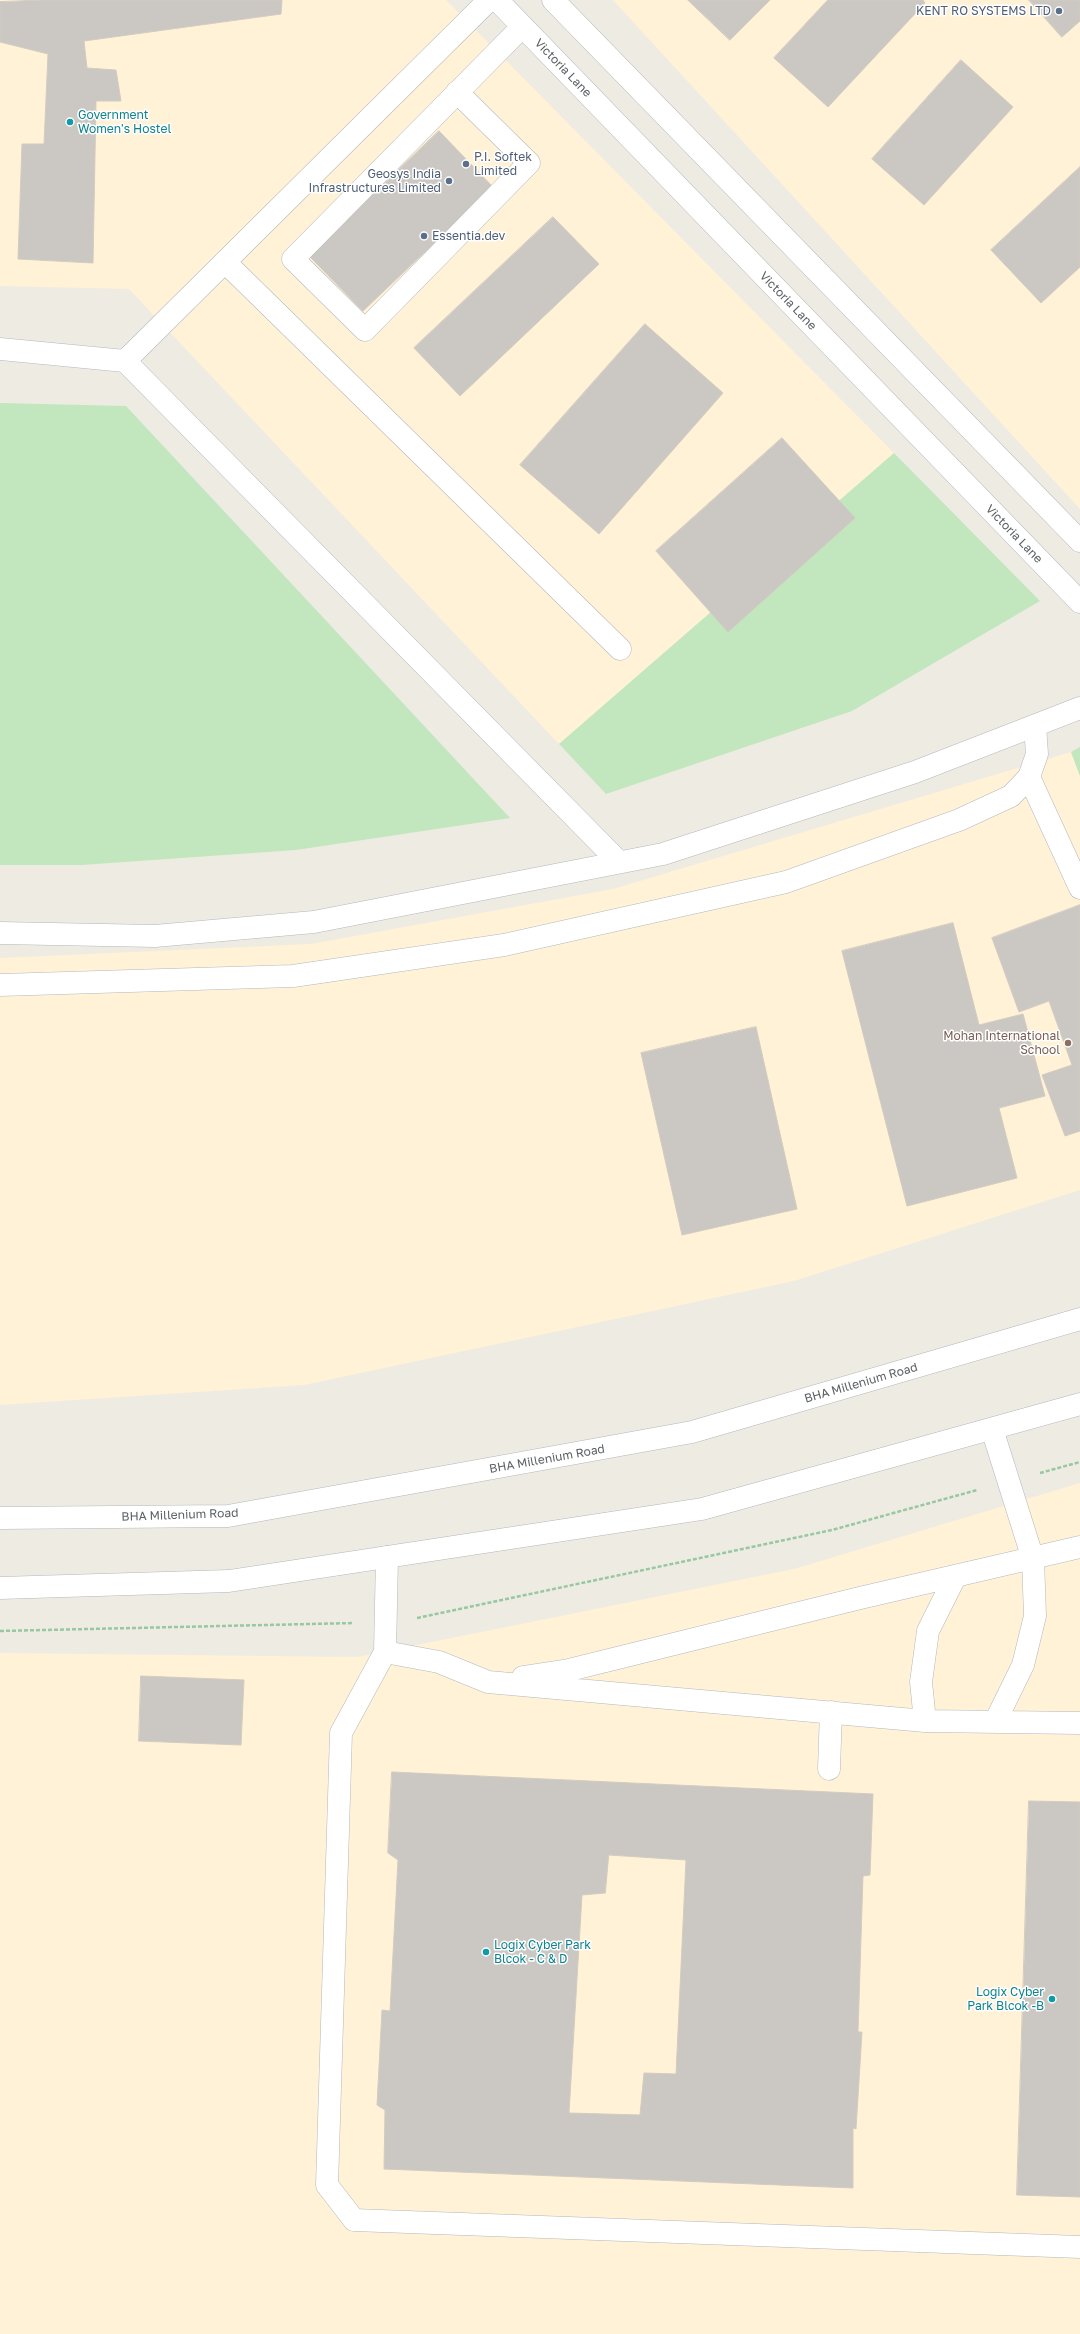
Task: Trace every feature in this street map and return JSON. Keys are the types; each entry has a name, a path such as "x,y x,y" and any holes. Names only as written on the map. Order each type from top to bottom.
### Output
{"street":[{"path":"125,362 489,0"},
{"name":"Victoria Lane","path":"497,0 1080,602"},
{"path":"553,0 1080,541"},
{"path":"457,92 529,162 365,330 293,259 457,92 522,27"},
{"path":"225,262 620,649"},
{"path":"0,349 125,362 619,862"},
{"path":"0,933 155,936 314,922 663,854 915,772 1080,708"},
{"path":"0,985 293,976 504,945 786,882 958,820 1011,796 1029,777 1037,754 1035,726"},
{"path":"1029,777 1080,888"},
{"name":"BHA Millenium Road","path":"0,1518 228,1516 692,1432 1080,1319"},
{"path":"0,1588 229,1581 702,1508 1080,1404"},
{"path":"992,1429 1033,1559 1035,1616 1023,1665 995,1722"},
{"path":"488,1682 569,1670 1080,1547"},
{"path":"387,1557 385,1652 341,1733 327,2186 354,2220 1080,2247"},
{"path":"925,1720 921,1682 928,1631 955,1577"},
{"path":"385,1652 439,1662 488,1682 925,1720 1080,1723"},
{"path":"829,1769 831,1712"}],"path":[{"path":"0,1631 402,1621 832,1530 1080,1462"}],"shaded area":[{"path":"0,0 446,0 894,453 559,744 129,289 0,286"},
{"path":"613,0 1080,0 1080,509"},
{"path":"1071,752 1080,776 1080,1190 794,1281 304,1385 0,1405 0,958 311,944 613,889"},
{"path":"1080,1483 1080,2334 0,2334 0,1653 357,1657 794,1569"}],"green space":[{"path":"0,403 126,406 510,818 296,850 82,865 0,865"},
{"path":"894,453 1040,601 852,711 606,794 559,744"},
{"path":"1080,747 1080,776 1071,752"}],"building":[{"name":"Government Women's Hostel","path":"42,0 282,0 281,14 84,41 87,68 116,70 121,101 96,101 93,263 18,259 22,144 44,144 48,54 0,42 0,2"},
{"path":"688,0 770,0 730,40"},
{"path":"828,0 923,0 925,3 828,107 774,58"},
{"name":"KENT RO SYSTEMS LTD","path":"1029,0 1080,0 1080,21 1062,37"},
{"path":"961,60 1013,107 924,205 872,159"},
{"path":"439,131 493,187 363,311 309,256"},
{"path":"1080,167 1080,267 1041,303 991,250"},
{"path":"553,217 599,264 460,396 414,348"},
{"path":"645,324 723,393 599,534 520,465"},
{"path":"782,438 855,518 728,632 656,551"},
{"path":"1080,905 1080,1131 1065,1136 1042,1075 1072,1065 1049,1001 1019,1012 992,938"},
{"path":"953,923 979,1025 1023,1014 1045,1096 999,1108 1017,1178 907,1206 842,951"},
{"path":"756,1027 797,1209 682,1235 641,1053"},
{"path":"141,1676 244,1680 241,1745 139,1741"},
{"name":"Logix Cyber Park Blcok - C & D","path":"392,1772 873,1794 870,1875 863,1876 858,2032 862,2032 856,2129 853,2128 853,2188 384,2169 385,2110 377,2105 382,2010 390,2011 398,1860 388,1853","holes":["609,1855 686,1860 676,2074 644,2073 640,2115 569,2113 582,1895 605,1893"]},
{"name":"Logix Cyber Park Blcok -B","path":"1029,1801 1080,1802 1080,2197 1017,2195"}],"place":[{"name":"KENT RO SYSTEMS LTD","path":"1059,11"},
{"name":"Government Women's Hostel","path":"70,122"},
{"name":"P.I. Softek Limited","path":"466,164"},
{"name":"Geosys India Infrastructures Limited","path":"449,181"},
{"name":"Essentia.dev","path":"424,236"},
{"name":"Mohan International School","path":"1068,1043"},
{"name":"Logix Cyber Park Blcok - C & D","path":"486,1952"},
{"name":"Logix Cyber Park Blcok -B","path":"1052,1999"}]}
